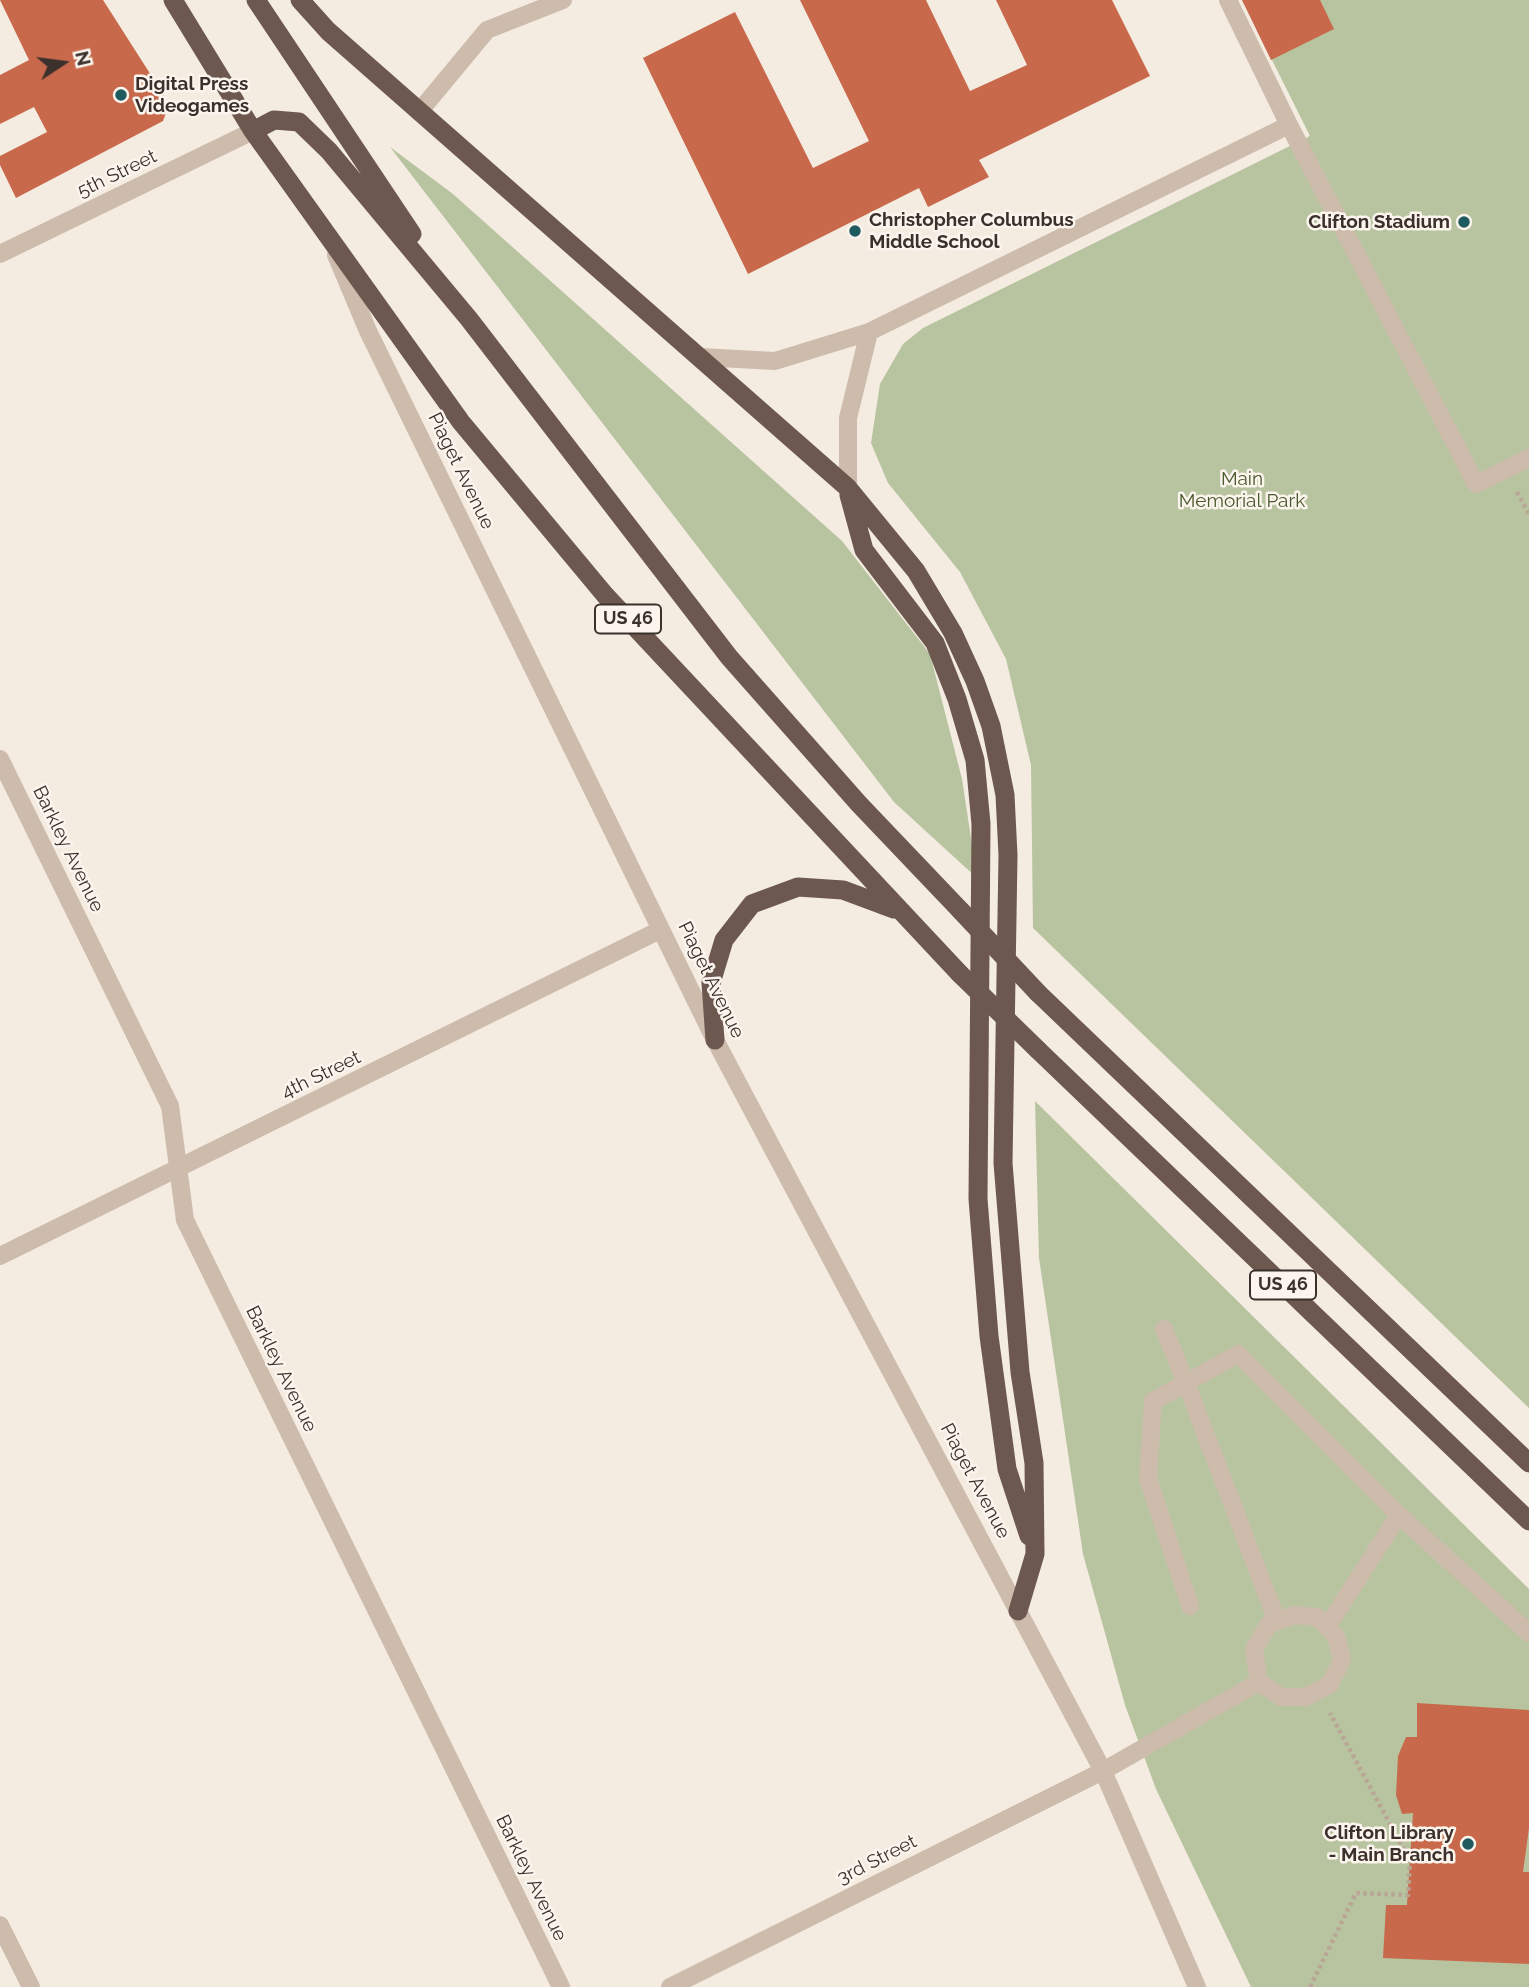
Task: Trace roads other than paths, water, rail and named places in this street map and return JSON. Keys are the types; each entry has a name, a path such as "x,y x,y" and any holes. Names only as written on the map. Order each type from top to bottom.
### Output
{"highway":[{"name":"Piaget Avenue","path":"173,0 253,131 328,236"},
{"name":"US 46","path":"256,0 469,319 729,657 859,804 1038,993 1529,1463"},
{"path":"300,0 328,31 848,488 916,571 953,634 975,681 991,726 1005,796 1008,855 1003,1163 1020,1372 1034,1463 1035,1554 1018,1611"},
{"path":"253,131 274,120 299,122 329,151 469,319"},
{"name":"US 46","path":"328,236 461,422 606,595 898,910 1038,1050 1529,1521"},
{"path":"848,488 864,550 935,643 957,699 975,760 981,824 978,1199 989,1336 1007,1469 1035,1554"},
{"path":"715,1040 711,983 724,940 752,904 798,887 843,890 898,910"}],"street":[{"path":"419,112 487,30 564,0"},
{"path":"1228,0 1289,125 1476,484 1529,457"},
{"path":"700,357 775,361 869,332 1289,125"},
{"name":"5th Street","path":"0,254 253,131"},
{"name":"Piaget Avenue","path":"328,236 368,331 660,930 715,1040 1102,1771 1197,1987"},
{"path":"848,488 848,418 869,332"},
{"name":"Barkley Avenue","path":"0,759 170,1106 185,1220 561,1987"},
{"name":"4th Street","path":"0,1256 660,930"},
{"path":"1164,1329 1277,1621"},
{"path":"1190,1606 1148,1478 1153,1401 1238,1354 1399,1515 1529,1633"},
{"path":"1327,1627 1399,1515"},
{"path":"1294,1615 1317,1617 1327,1627 1336,1636 1342,1660 1330,1684 1306,1697 1281,1697 1259,1682 1254,1650 1268,1625 1294,1615"},
{"name":"3rd Street","path":"670,1987 1102,1771 1259,1682"},
{"path":"0,1924 31,1987"}],"place":[{"name":"Digital Press Videogames","path":"121,95"},
{"name":"Clifton Stadium","path":"1464,222"},
{"name":"Christopher Columbus Middle School","path":"855,231"},
{"name":"Clifton Library - Main Branch","path":"1468,1844"}],"park label":[{"name":"Main Memorial Park","path":"1242,490"}]}
